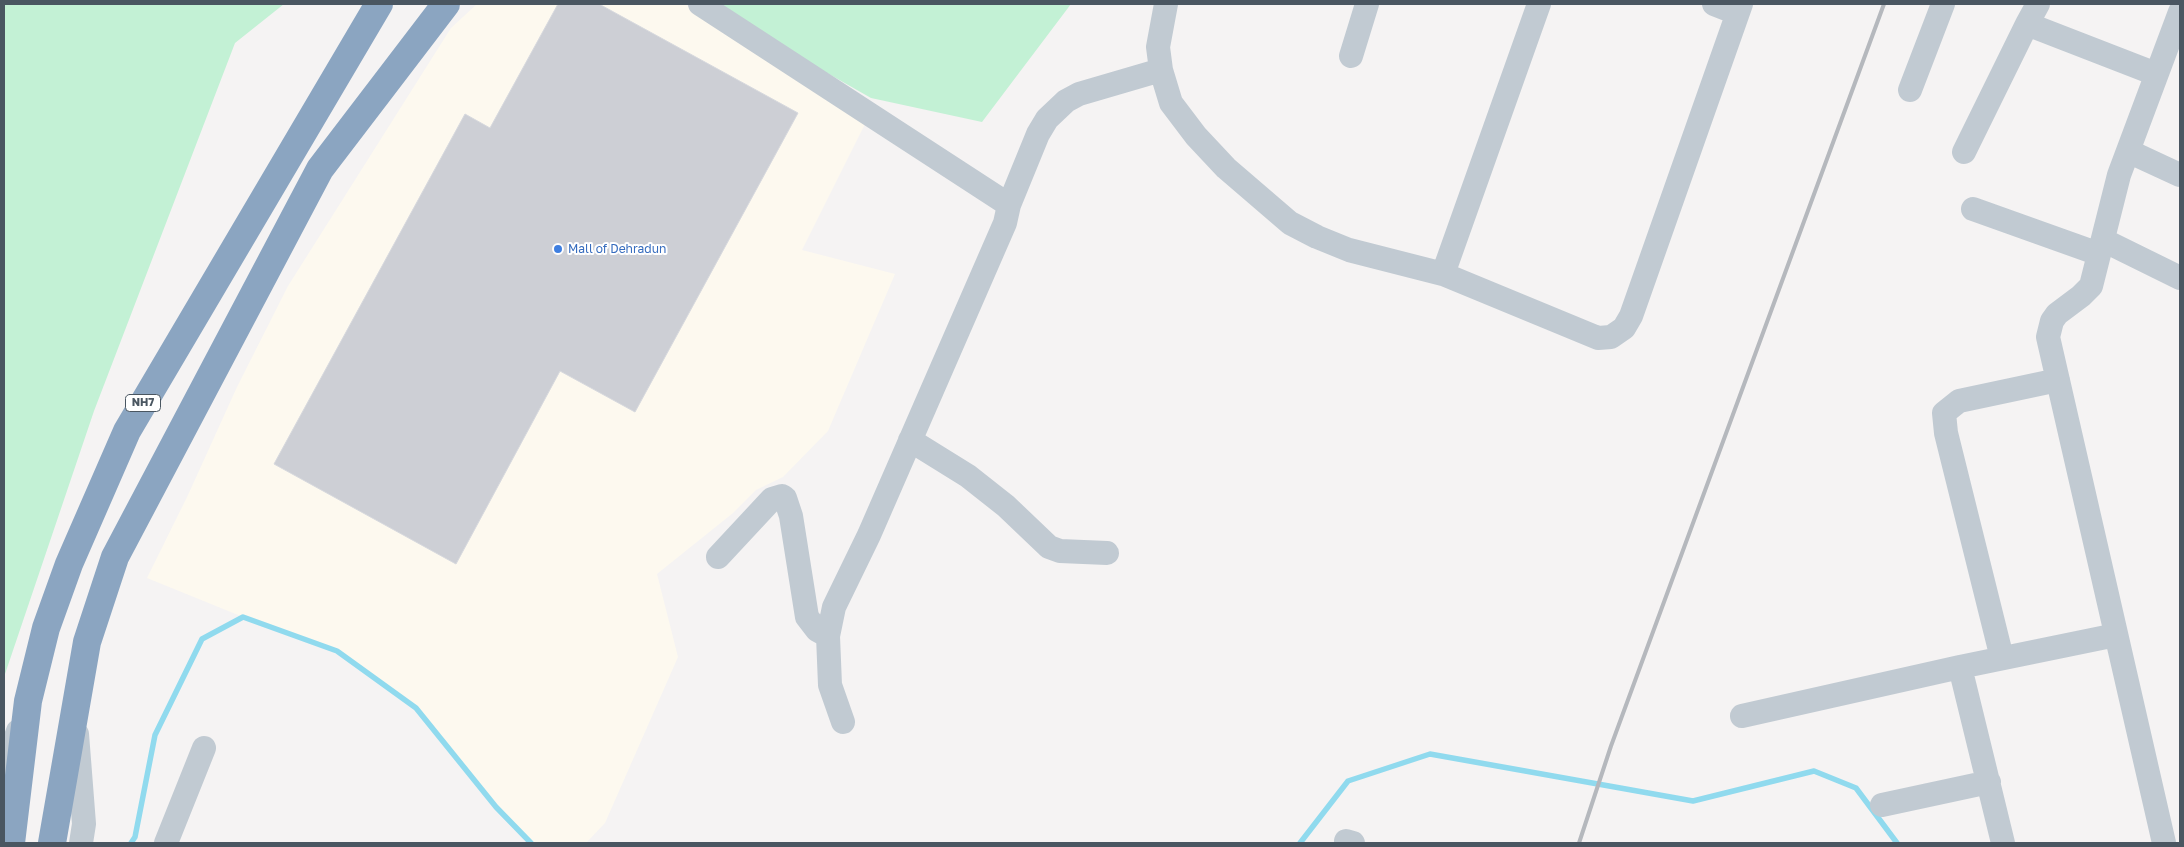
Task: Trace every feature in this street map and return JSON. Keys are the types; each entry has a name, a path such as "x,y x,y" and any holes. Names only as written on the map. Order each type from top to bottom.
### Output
{"highway":[{"name":"NH7","path":"11,843 8,767 28,701 46,628 69,564 127,432 379,4"},
{"path":"52,843 87,642 120,548 320,169 446,4"}],"street":[{"path":"700,4 1009,205"},
{"path":"1166,4 1158,47 1161,70 1171,103 1196,136 1226,168 1290,223 1317,238 1349,250 1443,274 1598,338 1611,337 1624,328 1631,316 1739,9 1714,4"},
{"path":"1351,56 1366,4"},
{"path":"1443,274 1539,4"},
{"path":"1910,90 1943,4"},
{"path":"1964,152 2038,4"},
{"path":"2164,843 2048,336 2052,321 2057,314 2088,290 2094,279 2119,175 2166,66 2180,12"},
{"path":"2027,24 2166,66"},
{"path":"843,722 830,685 828,636 834,607 1005,223 1009,205 1038,134 1057,108 1079,94 1161,70"},
{"path":"2128,151 2180,175"},
{"path":"1974,209 2101,247 2180,278"},
{"path":"2002,658 1946,433 1944,413 1959,401 2058,380"},
{"path":"910,440 968,476 1006,506 1049,547 1060,551 1107,553"},
{"path":"718,557 772,499 782,496 785,498 791,516 807,617 817,630 828,636"},
{"path":"1742,716 1960,667 2116,635"},
{"path":"1960,667 2003,843"},
{"path":"75,710 84,824 81,843"},
{"path":"166,843 204,748"},
{"path":"1882,805 1989,782"}],"shaded area":[{"path":"477,4 685,4 865,124 802,250 895,274 828,431 783,477 756,490 733,513 657,574 678,657 605,823 586,843 534,843 520,832 416,708 337,651 243,617 147,578 188,495 237,387 288,286 451,28"}],"green space":[{"path":"4,4 284,4 235,43 94,411 4,677"},
{"path":"706,4 1071,4 982,122 871,98"}],"building":[{"name":"Mall of Dehradun","path":"558,4 599,4 798,113 635,412 560,371 456,564 274,464 465,114 490,128"}],"waterway":[{"path":"131,843 135,837 155,735 202,639 243,617 337,651 416,708 496,807 531,843"},
{"path":"1300,843 1348,781 1430,754 1693,801 1814,771 1856,788 1897,843"}],"railway":[{"path":"1579,843 1611,746 1884,4"}],"place":[{"name":"Mall of Dehradun","path":"558,249"}]}
